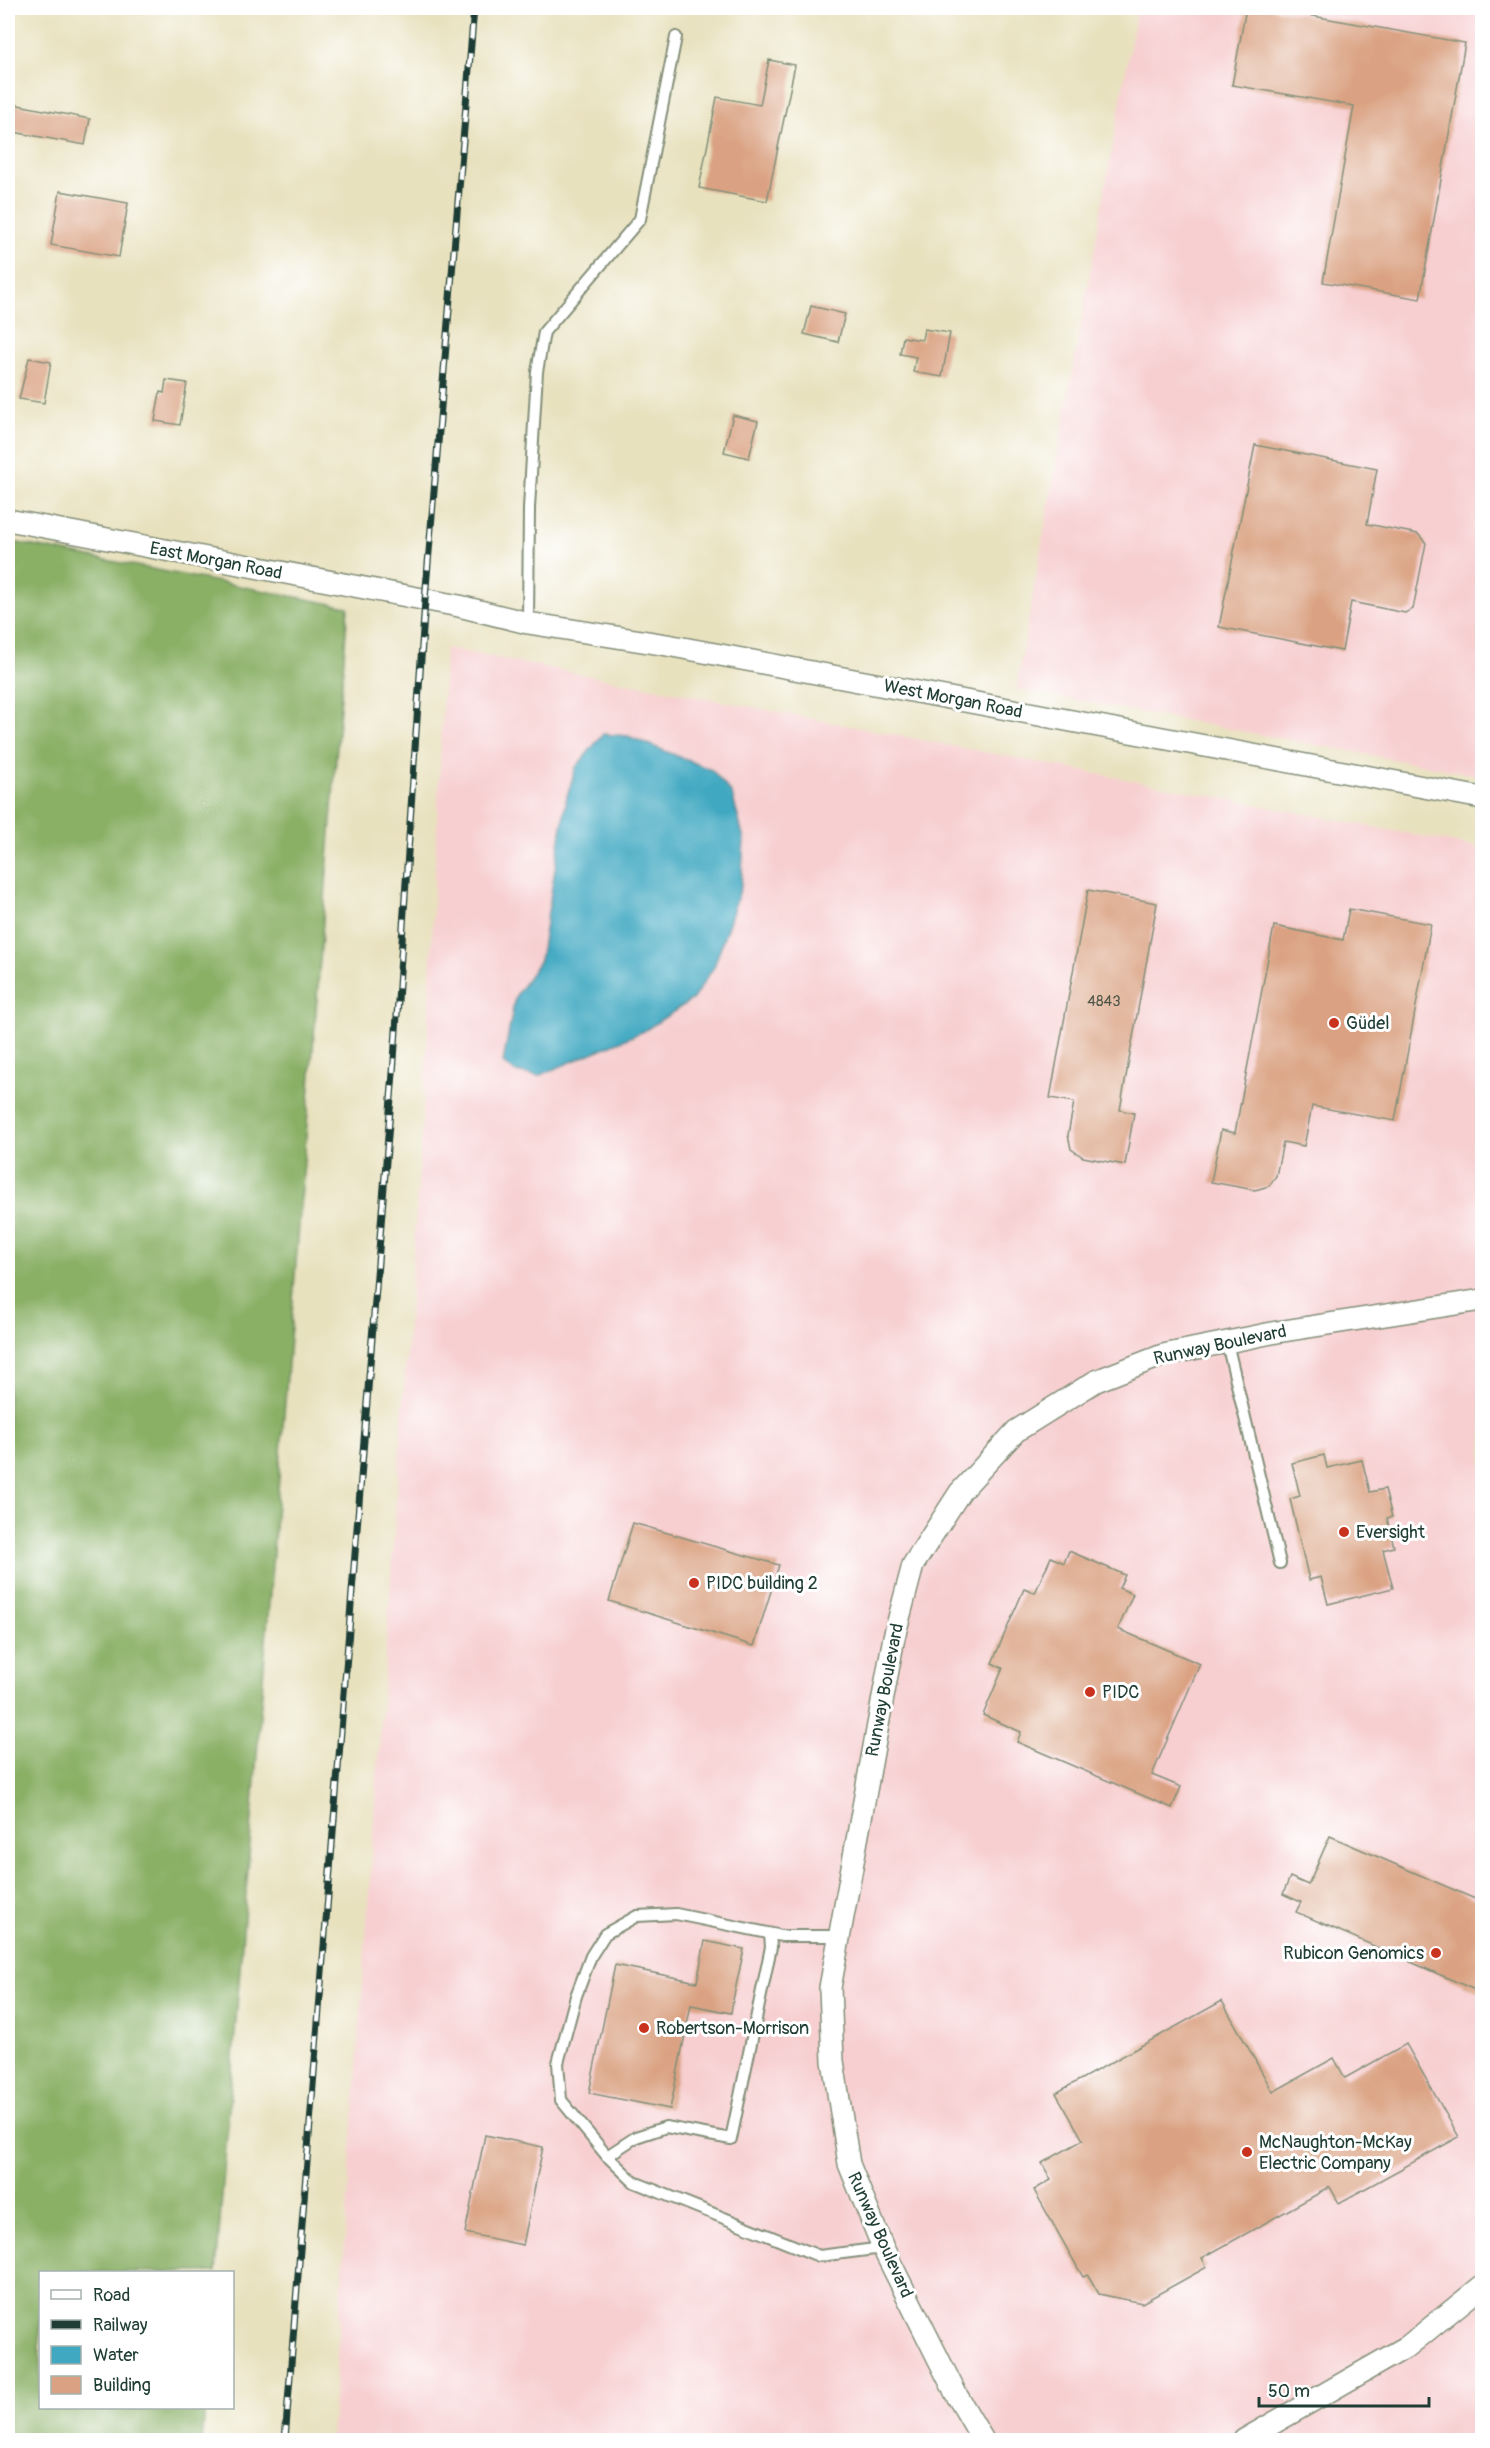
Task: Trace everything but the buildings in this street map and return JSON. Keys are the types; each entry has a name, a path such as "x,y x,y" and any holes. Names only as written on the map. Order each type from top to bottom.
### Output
{"street":[{"name":"East Morgan Road","path":"8,520 424,600"},
{"name":"West Morgan Road","path":"424,600 528,623 690,649 1482,798"},
{"name":"Runway Boulevard","path":"984,2440 956,2394 883,2248 849,2164 834,2061 830,1988 894,1637 913,1565 960,1491 1016,1431 1096,1381 1163,1355 1277,1332 1482,1300"},
{"path":"1244,2440 1408,2346 1482,2286"}],"lane":[{"path":"528,623 529,508 536,395 544,332 640,219 676,37"},
{"path":"1227,1342 1280,1563"},
{"path":"840,1936 782,1936 676,1914 637,1916 605,1934 591,1956 576,1996 558,2063 561,2100 607,2156 634,2182 819,2256 883,2248"},
{"path":"607,2156 636,2137 666,2127 731,2139 771,1947 770,1934"}],"shaded area":[{"path":"1137,8 1482,8 1482,776 1016,689"},
{"path":"445,648 1482,848 1482,2440 331,2440 426,1070"}],"green space":[{"path":"8,541 348,607 216,2271 39,2271 39,2409 205,2409 202,2440 45,2440 8,2433"}],"water":[{"path":"603,734 628,736 712,770 732,794 744,839 741,887 714,967 693,999 644,1031 538,1076 515,1072 503,1063 515,997 540,960 567,796 576,767"}],"railway":[{"path":"285,2440 394,1060 425,600 474,8"}],"place":[{"name":"Güdel","path":"1334,1023"},
{"name":"Eversight","path":"1344,1532"},
{"name":"PIDC building 2","path":"694,1583"},
{"name":"PIDC","path":"1090,1692"},
{"name":"Rubicon Genomics","path":"1436,1953"},
{"name":"Robertson-Morrison","path":"644,2028"},
{"name":"McNaughton-McKay Electric Company","path":"1247,2152"}]}
